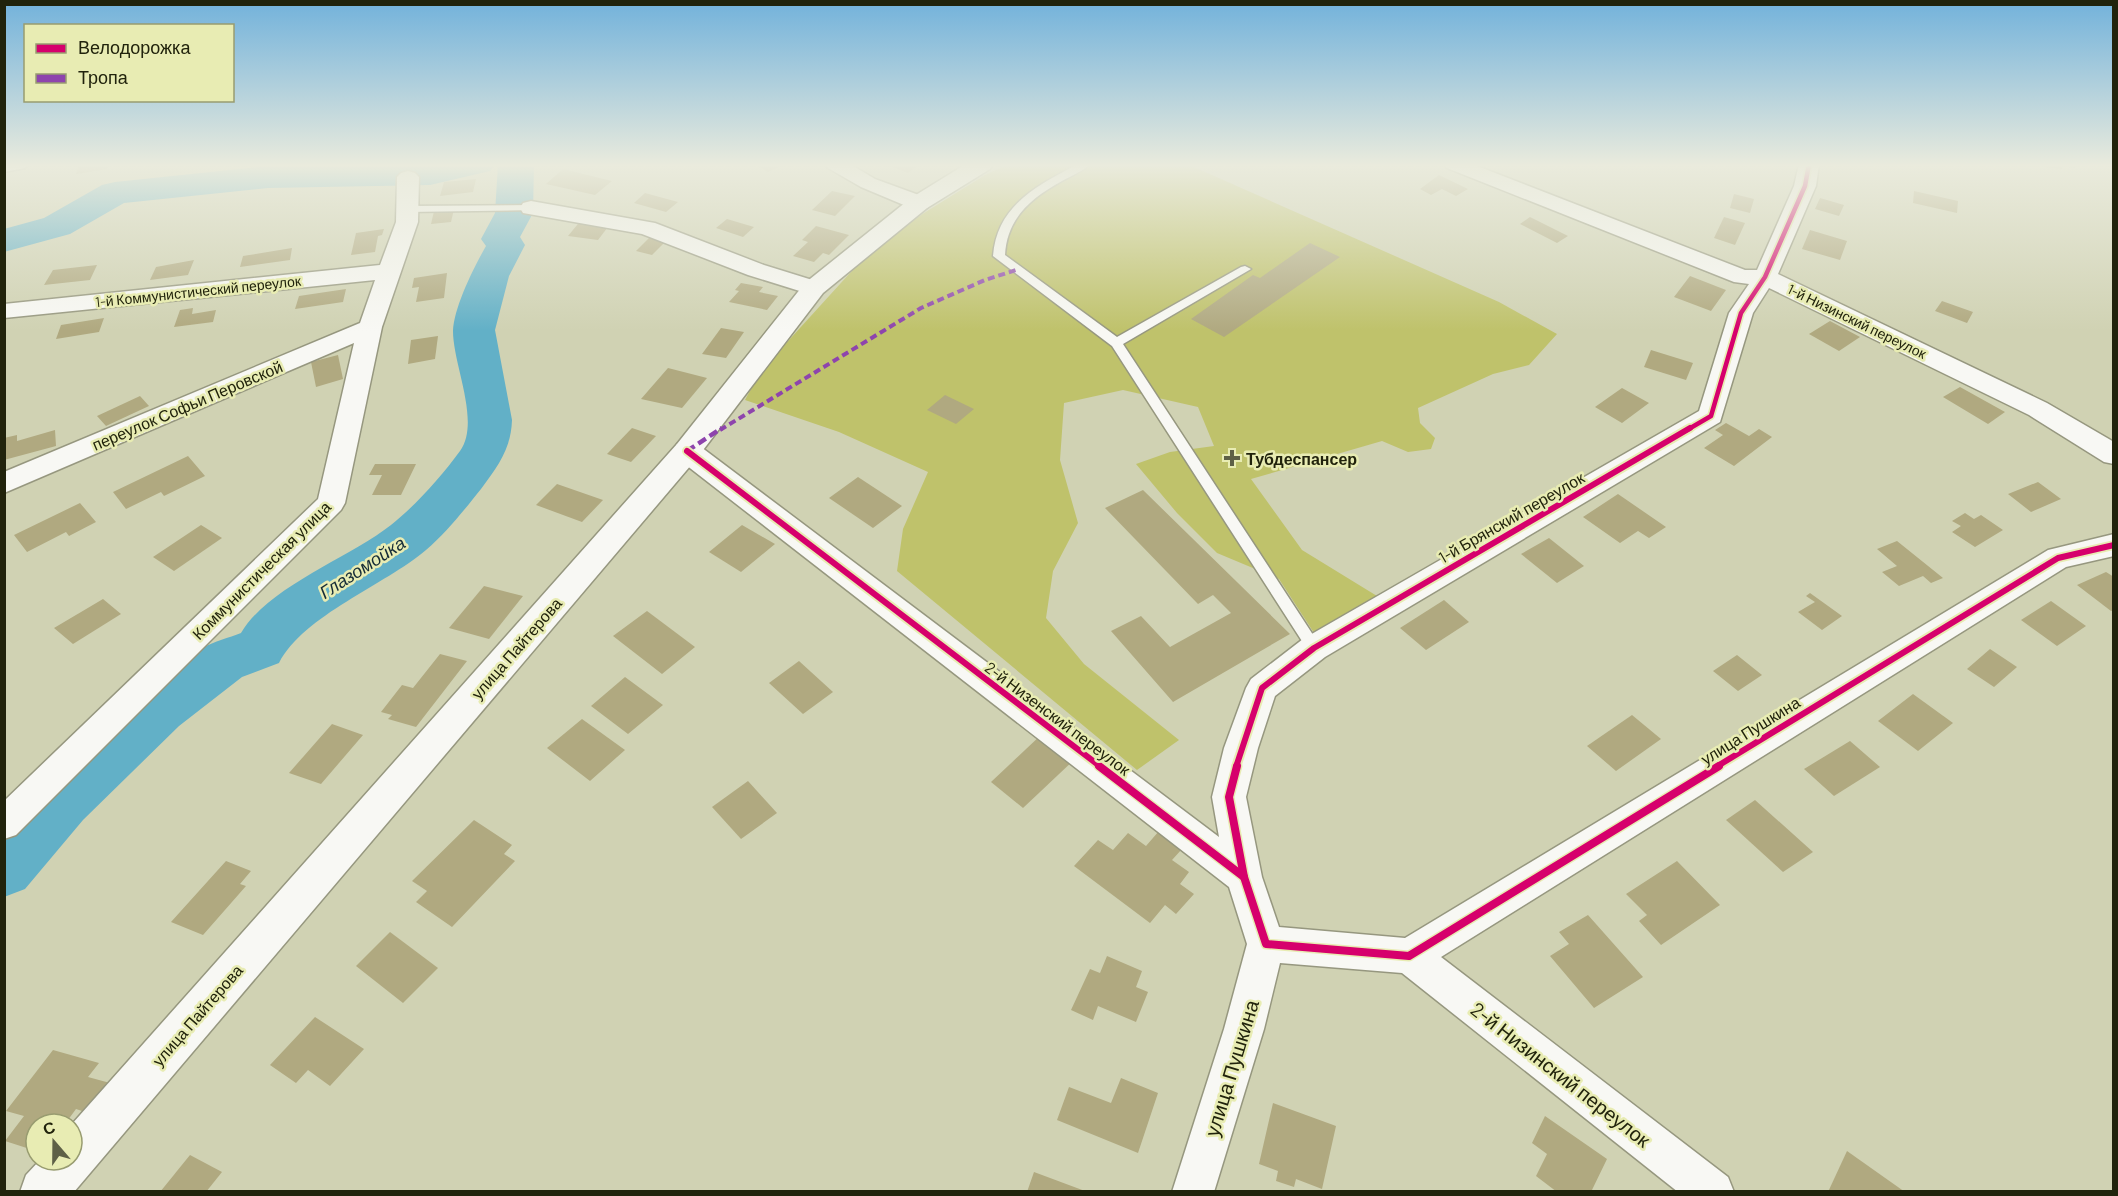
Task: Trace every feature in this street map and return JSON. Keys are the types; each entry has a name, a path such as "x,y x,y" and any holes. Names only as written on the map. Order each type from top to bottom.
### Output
{"main road":[{"name":"улица Пайтерова","path":"84,1144 687,451 814,288 898,220"},
{"name":"улица Пайтерова","path":"43,1191 60,1172"}],"street":[{"name":"Коммунистическая улица","path":"4,824 331,503 370,327 407,220"},
{"path":"600,220 647,228 756,270 814,288"},
{"name":"1-й Низинский переулок","path":"1596,220 1742,277 1765,277 2038,409 2114,455"},
{"name":"1-й Брянский переулок","path":"1244,877 1229,797 1241,748 1262,688 1314,648 1711,416 1741,313 1765,277 1790,220"},
{"name":"1-й Коммунистический переулок","path":"4,311 391,271"},
{"name":"переулок Софьи Перовской","path":"4,483 370,327"},
{"name":"2-й Низенский переулок","path":"687,451 1244,877"},
{"name":"улица Пушкина","path":"1409,956 2058,558 2114,545"},
{"path":"1244,877 1266,944 1409,956"},
{"name":"улица Пушкина","path":"1193,1191 1244,1029 1266,944"},
{"name":"2-й Низинский переулок","path":"1409,956 1713,1191"}],"lane":[{"path":"1008,220 998,241 999,256 1116,343 1314,648"},
{"path":"1116,343 1245,269"}],"green space":[{"name":"Тубдеспансер","path":"914,220 1313,220 1499,302 1557,334 1529,365 1493,374 1418,408 1420,423 1435,438 1431,449 1408,452 1382,441 1251,479 1302,550 1377,596 1318,639 1279,579 1217,553 1177,513 1136,464 1170,452 1214,446 1198,407 1123,390 1064,403 1060,460 1078,523 1053,571 1046,618 1084,664 1179,740 1137,770 897,571 903,529 928,472 839,432 745,400 760,372 870,251"}],"building":[{"path":"432,220 452,220 451,222 431,224"},
{"path":"581,220 613,220 598,240 568,236"},
{"path":"726,220 754,227 743,237 716,228"},
{"path":"1526,220 1536,220 1568,236 1557,243 1520,224"},
{"path":"1723,220 1745,223 1735,245 1714,238"},
{"path":"816,226 849,235 829,255 823,253 814,262 793,256 808,242 802,240"},
{"path":"384,229 382,235 378,236 375,252 351,255 356,233"},
{"path":"1810,230 1847,241 1840,260 1802,249"},
{"path":"655,232 672,235 652,255 636,251"},
{"path":"1310,243 1340,257 1224,337 1191,319 1253,275 1260,278"},
{"path":"292,248 290,260 240,267 243,256"},
{"path":"194,260 188,275 150,280 156,267"},
{"path":"97,265 90,280 44,285 53,270"},
{"path":"447,273 444,298 416,302 419,287 412,288 414,278"},
{"path":"1690,276 1726,290 1711,311 1674,297"},
{"path":"741,283 763,287 759,292 778,296 767,310 729,302 739,291 735,290"},
{"path":"346,289 343,302 295,309 299,296"},
{"path":"1942,301 1973,312 1967,323 1935,311"},
{"path":"193,308 192,314 216,310 213,322 174,327 180,310"},
{"path":"104,318 99,332 56,339 61,325"},
{"path":"1830,321 1860,337 1839,351 1809,334"},
{"path":"721,328 744,332 726,358 702,354"},
{"path":"438,336 435,359 408,364 411,340"},
{"path":"1651,350 1693,363 1686,380 1644,367"},
{"path":"338,355 343,379 316,387 311,362"},
{"path":"668,368 707,378 682,408 641,399"},
{"path":"1960,387 2005,412 1988,424 1943,397"},
{"path":"1622,388 1649,403 1622,423 1595,407"},
{"path":"945,395 974,409 956,424 927,410"},
{"path":"140,396 149,406 106,426 97,416"},
{"path":"1726,423 1749,436 1759,429 1772,437 1734,466 1704,448 1723,435 1715,430"},
{"path":"632,428 656,436 631,462 607,454"},
{"path":"55,430 56,446 4,460 4,438 17,435 17,441"},
{"path":"188,456 205,476 164,496 161,492 126,509 113,492"},
{"path":"375,464 416,464 401,495 372,495 382,475 369,475"},
{"path":"858,477 902,506 873,528 829,498"},
{"path":"2038,482 2061,499 2031,512 2008,494"},
{"path":"557,484 603,500 582,522 536,505"},
{"path":"1143,490 1290,634 1173,702 1111,631 1141,616 1170,647 1231,613 1213,595 1198,604 1105,508"},
{"path":"1618,494 1666,527 1649,538 1638,531 1620,543 1583,517"},
{"path":"80,503 96,522 69,536 66,532 27,552 14,535"},
{"path":"1965,513 1974,519 1981,515 2003,530 1975,547 1952,532 1961,526 1952,521"},
{"path":"201,525 222,538 174,571 153,557"},
{"path":"742,525 775,544 741,572 709,552"},
{"path":"1549,538 1584,566 1557,583 1521,554"},
{"path":"1897,541 1943,578 1931,583 1923,576 1899,586 1882,572 1897,566 1877,549"},
{"path":"2106,572 2114,577 2114,610 2111,611 2077,585"},
{"path":"484,586 523,596 489,639 449,628"},
{"path":"1810,593 1842,616 1822,630 1798,612 1815,602 1806,596"},
{"path":"103,599 121,614 73,644 54,628"},
{"path":"1444,600 1469,622 1426,650 1400,628"},
{"path":"2051,601 2086,626 2057,646 2021,620"},
{"path":"647,611 695,647 662,674 613,636"},
{"path":"1990,649 2017,667 1994,687 1967,669"},
{"path":"440,654 467,661 416,727 388,719 392,715 381,712 402,685 413,688"},
{"path":"1737,655 1762,675 1738,691 1713,671"},
{"path":"799,661 833,692 803,714 769,683"},
{"path":"625,677 663,705 628,734 591,706"},
{"path":"1913,694 1953,723 1918,751 1878,721"},
{"path":"1632,715 1661,739 1616,771 1587,746"},
{"path":"582,719 625,750 590,781 547,748"},
{"path":"332,724 363,735 321,784 289,773"},
{"path":"1042,734 1075,759 1023,808 991,782"},
{"path":"1850,741 1880,767 1834,796 1804,769"},
{"path":"748,781 777,813 741,839 712,807"},
{"path":"1755,800 1813,852 1783,872 1726,820"},
{"path":"474,820 512,845 504,854 515,861 452,927 416,902 427,891 412,881"},
{"path":"1159,831 1182,849 1172,860 1189,872 1180,884 1194,894 1176,914 1165,905 1150,923 1074,866 1098,840 1113,850 1128,833 1146,846"},
{"path":"226,861 251,871 240,884 246,886 203,935 171,922"},
{"path":"1677,861 1720,905 1661,945 1639,921 1647,915 1626,894"},
{"path":"1588,915 1643,977 1594,1008 1550,956 1569,944 1559,932"},
{"path":"390,932 438,968 403,1003 356,966"},
{"path":"1107,956 1142,971 1136,987 1148,992 1136,1022 1098,1006 1093,1020 1071,1010 1090,969 1100,973"},
{"path":"315,1017 364,1049 330,1086 308,1070 296,1083 270,1065"},
{"path":"53,1050 99,1063 88,1077 110,1083 88,1113 76,1109 74,1112 24,1112 24,1116 6,1111"},
{"path":"1121,1078 1158,1093 1138,1153 1057,1120 1069,1087 1111,1103"},
{"path":"1273,1103 1336,1126 1322,1189 1296,1179 1294,1187 1276,1181 1278,1171 1259,1164"},
{"path":"24,1116 24,1147 5,1141"},
{"path":"1545,1116 1607,1159 1591,1192 1557,1192 1536,1176 1547,1154 1532,1143"},
{"path":"1847,1151 1905,1192 1828,1192"},
{"path":"190,1155 222,1172 206,1192 160,1192"},
{"path":"1034,1172 1085,1191 1085,1192 1027,1192"}],"waterway":[{"path":"4,241 57,226 68,220"},
{"name":"Глазомойка","path":"4,869 62,802 160,710 223,662 260,648 266,637 291,614 409,537 456,488 483,454 489,435 490,420 474,330 489,276 506,245 500,239 510,220"}],"marked path":[{"path":"687,451 766,400 842,358 921,308 985,280 1016,270"}],"cycle path":[{"path":"1244,877 1229,797 1241,748 1262,688 1314,648 1711,416 1741,313 1765,277 1790,220"},
{"path":"687,451 1244,877 1266,944 1409,956 2058,558 2114,545"}],"place":[{"name":"Тубдеспансер","path":"1232,458"}]}
